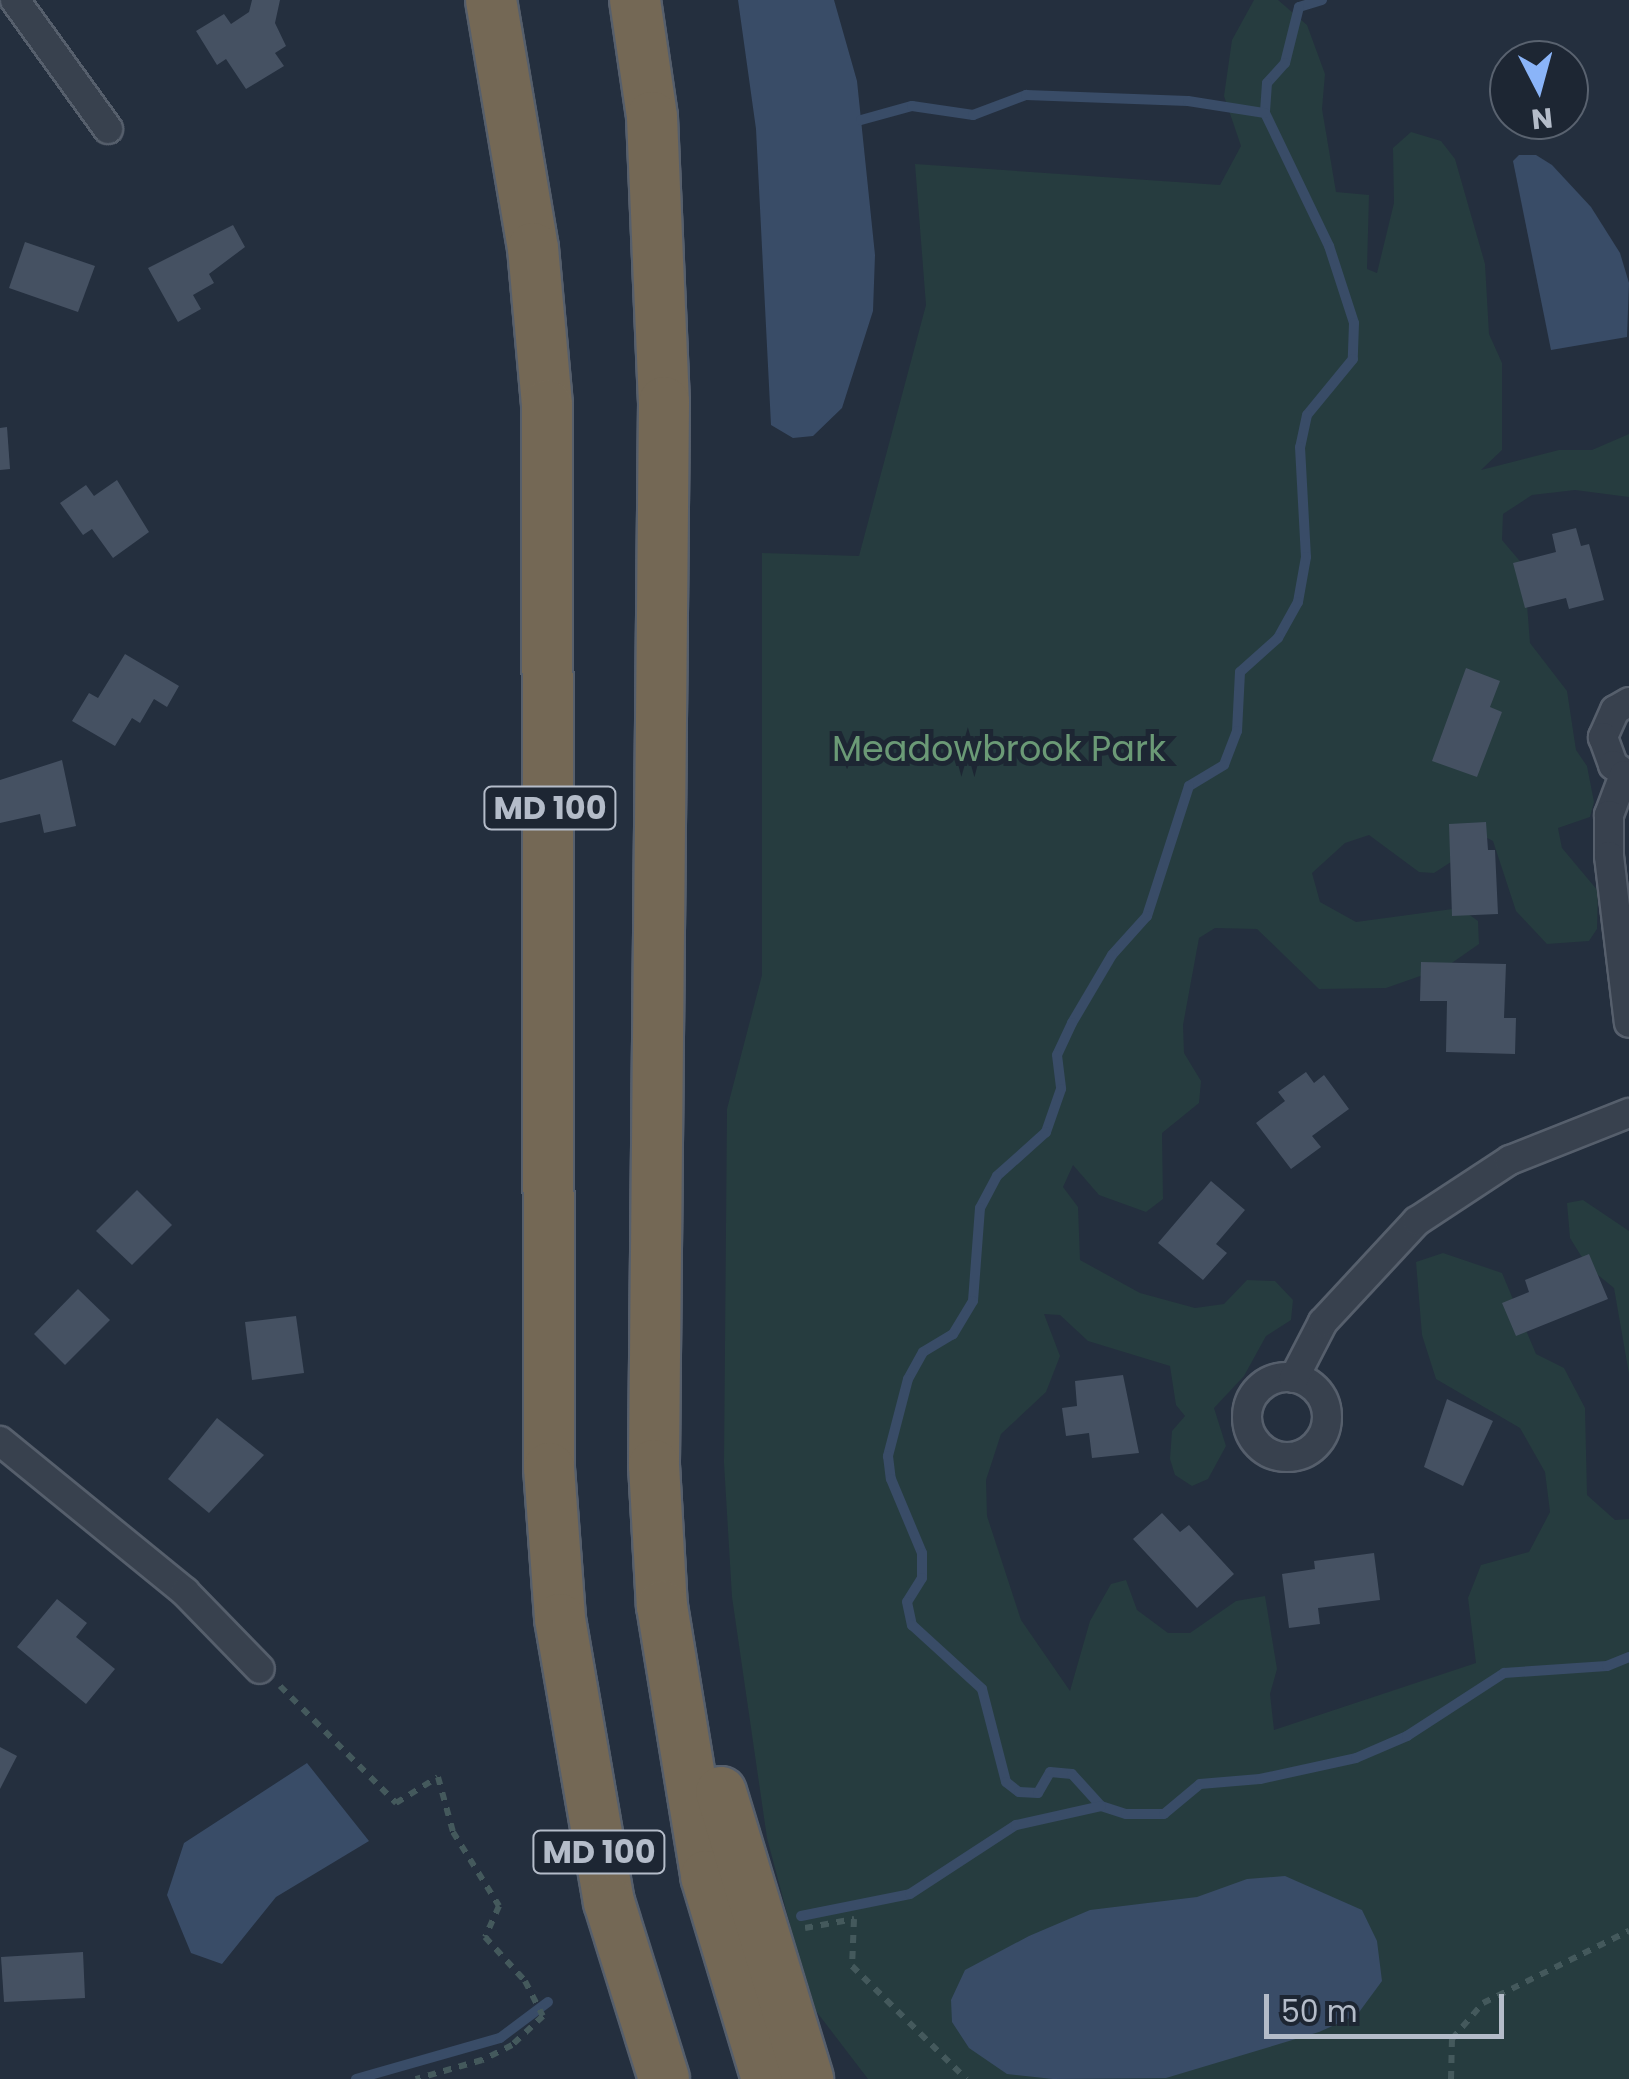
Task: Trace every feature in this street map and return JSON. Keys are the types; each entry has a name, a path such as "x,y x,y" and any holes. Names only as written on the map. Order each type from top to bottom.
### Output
{"highway":[{"name":"MD 100","path":"491,0 533,248 547,404 549,1468 560,1619 609,1902 664,2079"},
{"name":"MD 100","path":"634,0 652,117 664,402 654,1465 662,1606 706,1876 766,2079"},
{"path":"656,1098 666,1464 679,1604 740,1866 808,2079"}],"street":[{"path":"16,0 108,128"},
{"path":"1629,702 1615,710 1603,737 1612,765 1627,775 1609,815 1609,856 1629,1022"},
{"path":"1294,1378 1323,1322 1417,1221 1510,1160 1629,1113"},
{"path":"0,1441 185,1592 260,1669"}],"path":[{"path":"260,1669 306,1707 396,1803 438,1777 453,1832 500,1906 485,1937 525,1981 545,2016 512,2045 482,2060 416,2079"},
{"path":"805,1928 854,1919 852,1966 966,2079"},
{"path":"1452,2079 1452,2038 1483,2003 1629,1931"}],"green space":[{"name":"Meadowbrook Park","path":"1254,0 1278,0 1307,25 1325,74 1322,109 1336,192 1369,195 1367,269 1377,273 1394,203 1393,148 1411,132 1441,141 1455,159 1485,264 1489,334 1502,363 1502,450 1481,470 1559,450 1592,450 1629,434 1629,497 1575,490 1532,495 1503,514 1502,540 1524,566 1530,643 1567,691 1576,750 1587,766 1594,802 1590,817 1558,828 1562,848 1598,891 1597,929 1589,941 1547,944 1516,911 1493,841 1474,831 1454,860 1434,873 1419,872 1369,835 1345,843 1312,873 1320,902 1356,922 1460,908 1478,921 1479,944 1446,967 1386,988 1319,989 1257,929 1215,928 1199,938 1183,1025 1184,1053 1201,1081 1199,1103 1162,1133 1163,1199 1146,1212 1099,1195 1073,1165 1063,1187 1078,1207 1080,1260 1140,1293 1195,1308 1224,1304 1247,1280 1275,1281 1293,1300 1291,1320 1266,1336 1244,1376 1214,1408 1226,1446 1208,1479 1192,1486 1175,1475 1170,1459 1172,1431 1185,1416 1176,1405 1170,1366 1088,1341 1060,1315 1044,1314 1060,1356 1046,1392 1001,1434 986,1480 987,1516 1021,1620 1070,1691 1090,1621 1111,1584 1126,1580 1137,1610 1168,1633 1190,1633 1236,1601 1265,1596 1277,1669 1270,1694 1274,1730 1476,1663 1468,1598 1481,1565 1529,1552 1550,1512 1545,1472 1520,1428 1436,1379 1422,1335 1416,1262 1443,1253 1502,1273 1536,1354 1564,1368 1585,1408 1587,1495 1615,1520 1629,1519 1629,2079 868,2079 816,2011 793,1936 767,1838 732,1597 724,1463 727,1109 762,975 762,553 859,556 926,305 915,164 1220,185 1241,146 1224,96 1232,40"},
{"path":"1583,1200 1629,1231 1629,1374 1614,1288 1588,1267 1570,1238 1567,1203"}],"water":[{"path":"738,0 834,0 857,81 875,255 873,311 842,408 813,436 793,438 771,425 756,129"},
{"path":"1519,155 1536,155 1552,165 1591,207 1620,253 1629,283 1627,337 1551,350 1513,161"},
{"path":"307,1763 369,1841 276,1897 222,1964 191,1953 167,1895 184,1843"},
{"path":"1285,1876 1362,1910 1377,1941 1382,1981 1357,2015 1319,2032 1166,2078 1053,2079 1007,2074 969,2048 952,2022 951,2000 965,1970 1029,1936 1090,1910 1197,1897 1247,1879"}],"building":[{"path":"252,0 280,0 275,23 286,46 275,53 284,66 246,89 226,59 217,65 196,31 224,14 231,24 249,12"},
{"path":"233,225 245,247 209,274 214,283 193,295 201,309 178,322 148,268"},
{"path":"25,242 95,266 78,312 9,288"},
{"path":"7,427 10,469 0,470 0,428"},
{"path":"117,480 149,532 113,558 92,529 83,535 60,503 86,485 94,496"},
{"path":"1576,528 1581,546 1589,544 1604,600 1569,609 1566,598 1525,608 1513,563 1556,552 1552,534"},
{"path":"125,654 179,686 167,707 154,699 140,723 132,718 115,746 72,721 89,693 98,698"},
{"path":"1466,668 1500,681 1490,707 1502,712 1477,777 1432,761"},
{"path":"62,760 76,826 44,833 40,814 0,823 0,780"},
{"path":"1486,822 1488,850 1495,850 1498,914 1452,916 1449,824"},
{"path":"1421,962 1506,964 1504,1018 1516,1018 1515,1054 1446,1052 1447,1001 1420,1001"},
{"path":"1306,1072 1314,1083 1324,1075 1349,1109 1312,1136 1321,1147 1291,1169 1256,1123 1285,1101 1278,1092"},
{"path":"1211,1181 1245,1210 1216,1244 1227,1253 1203,1280 1158,1243"},
{"path":"137,1190 172,1225 132,1265 96,1231"},
{"path":"1589,1254 1608,1299 1516,1336 1502,1303 1529,1292 1525,1280"},
{"path":"78,1289 110,1320 65,1365 34,1334"},
{"path":"296,1316 304,1373 252,1380 245,1322"},
{"path":"1123,1375 1139,1453 1092,1458 1089,1433 1066,1436 1062,1408 1077,1406 1075,1381"},
{"path":"1447,1399 1493,1421 1463,1486 1424,1467"},
{"path":"217,1418 264,1455 209,1513 168,1479"},
{"path":"1162,1513 1180,1532 1189,1525 1234,1574 1197,1608 1133,1539"},
{"path":"1374,1553 1380,1600 1318,1608 1320,1624 1289,1628 1282,1574 1315,1569 1314,1561"},
{"path":"57,1599 87,1623 76,1637 115,1669 86,1704 17,1647"},
{"path":"0,1747 17,1756 0,1789"},
{"path":"83,1952 85,1998 4,2002 1,1957"}],"waterway":[{"path":"1322,0 1299,7 1285,63 1267,83 1265,113 1329,246 1354,323 1353,359 1307,415 1300,447 1306,557 1298,602 1278,638 1240,672 1237,731 1224,765 1189,786 1147,916 1112,955 1072,1023 1057,1055 1061,1089 1046,1132 997,1176 980,1208 973,1301 953,1334 923,1352 908,1379 888,1456 891,1479 922,1553 922,1578 907,1602 912,1625 982,1689 1006,1782 1019,1792 1038,1793 1050,1772 1072,1774 1101,1806 1126,1814 1164,1814 1200,1784 1260,1779 1356,1758 1407,1736 1504,1673 1607,1666 1629,1657"},
{"path":"861,120 912,106 973,115 1026,95 1188,101 1265,113"},
{"path":"801,1916 910,1894 1016,1825 1101,1806"},
{"path":"356,2079 500,2038 548,2002"}]}
